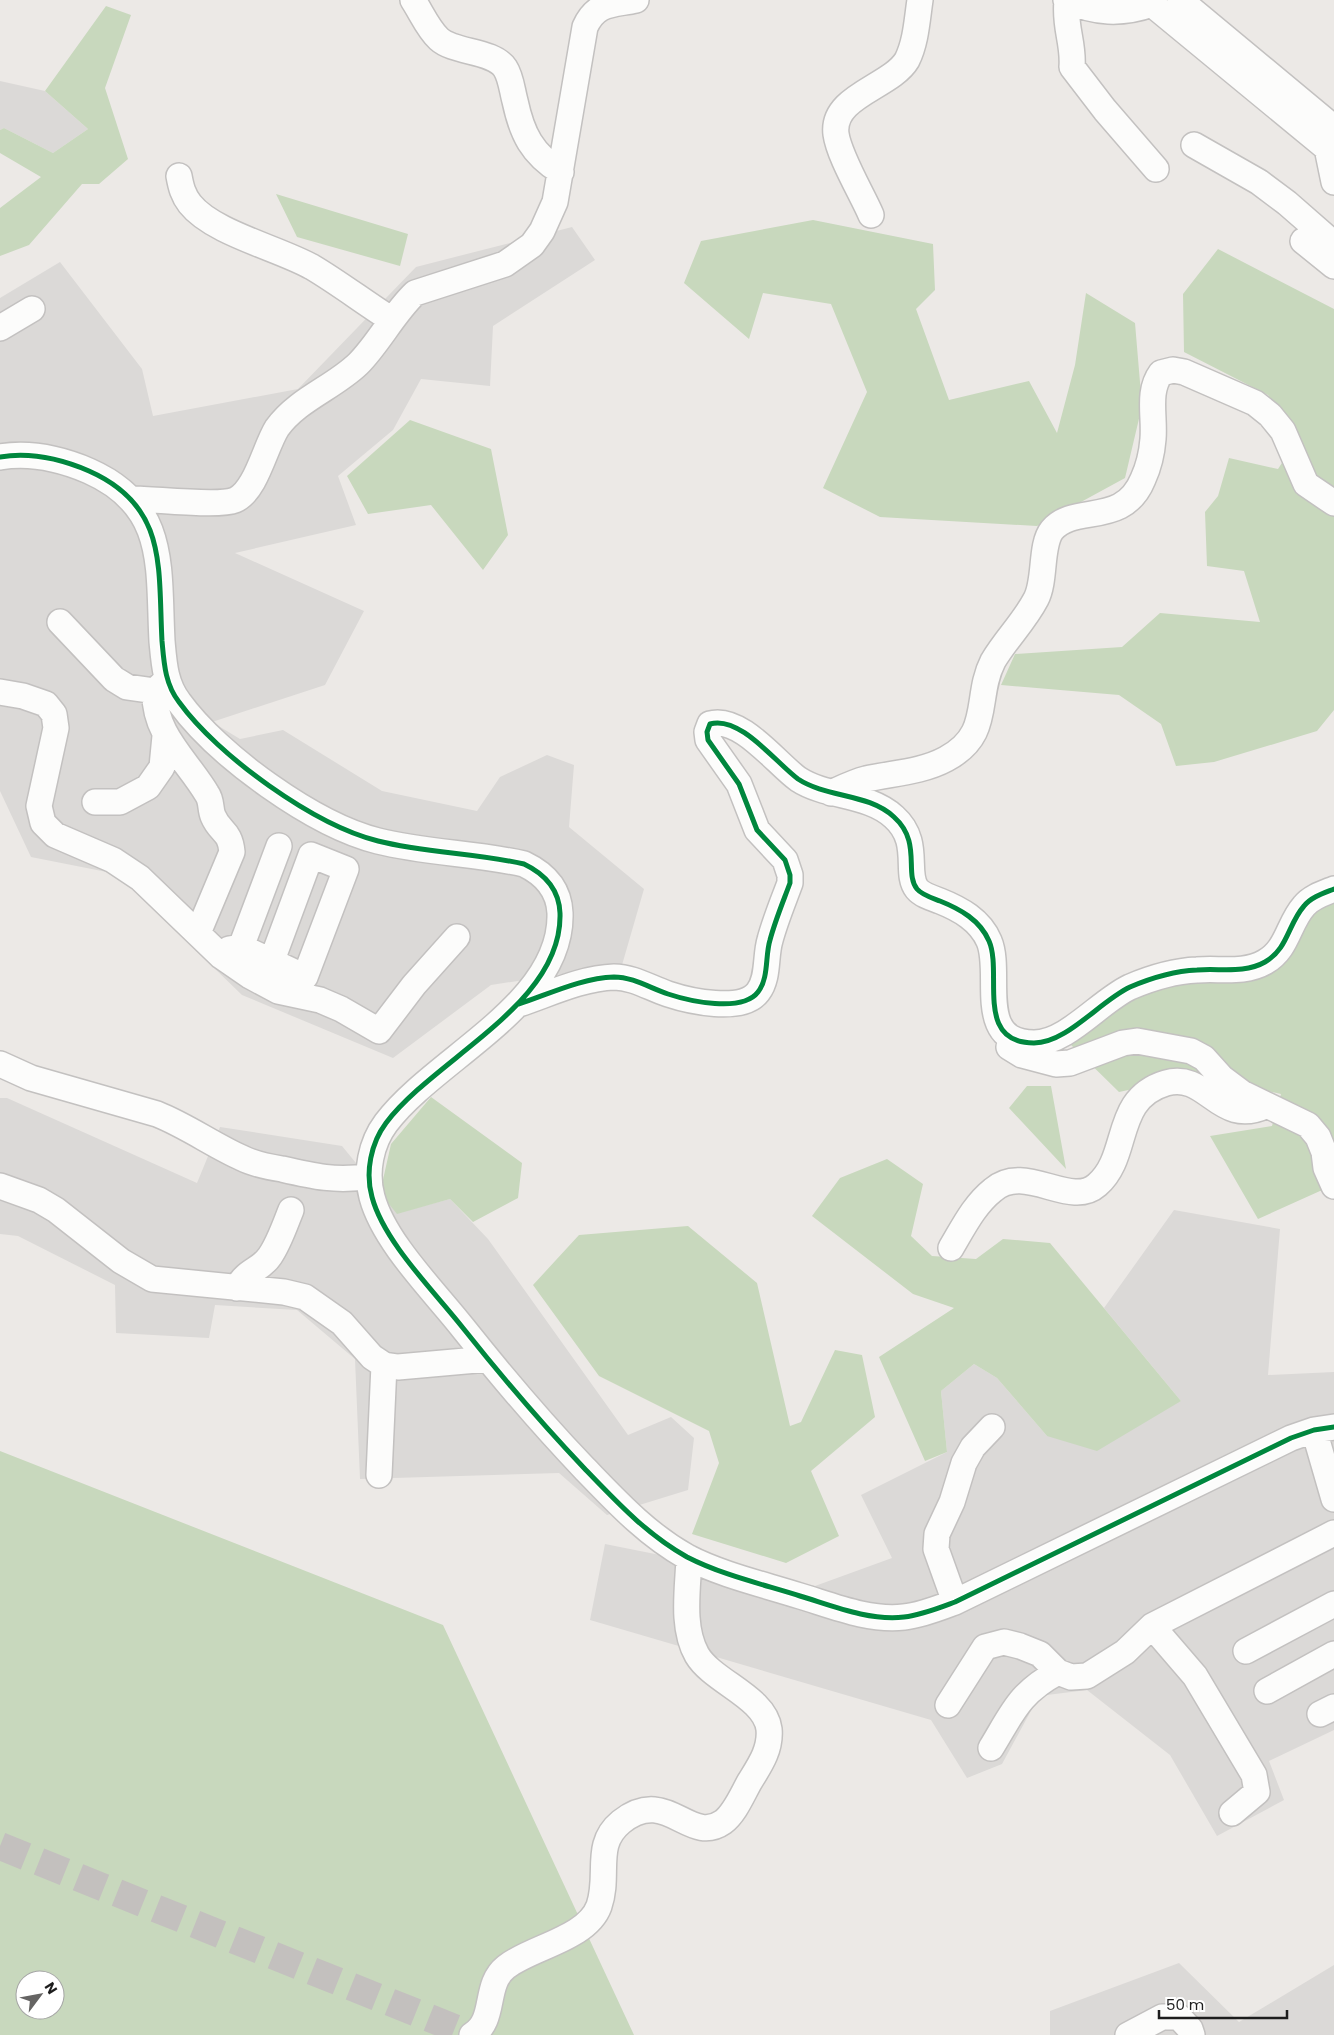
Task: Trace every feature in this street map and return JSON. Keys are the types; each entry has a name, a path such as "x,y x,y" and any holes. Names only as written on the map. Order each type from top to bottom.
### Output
{"street":[{"path":"413,0 440,40 496,60 504,66 509,77 522,127 531,146 545,162 561,172"},
{"path":"133,499 216,502 237,499 251,484 271,439 285,419 305,402 356,366 415,293 505,264 532,245 549,217 561,172 585,27 589,18 596,10 636,0"},
{"path":"871,215 836,135 836,120 845,108 906,62 914,42 920,0"},
{"path":"1156,169 1105,110 1072,67 1073,53 1065,19 1066,0 1088,9 1110,13 1133,11 1149,2 1332,143"},
{"path":"1180,0 1332,143 1334,182"},
{"path":"1194,145 1259,182 1287,203 1334,244"},
{"path":"179,176 182,192 190,205 202,216 217,225 312,268 392,320"},
{"path":"1287,203 1290,224 1302,241 1334,266"},
{"path":"0,328 32,309"},
{"path":"831,793 863,780 929,767 948,758 964,746 977,730 993,662 1024,620 1038,596 1047,539 1052,530 1069,520 1119,508 1135,496 1143,479 1154,438 1154,383 1161,373 1173,370 1184,372 1255,403 1270,414 1283,431 1306,484 1334,503"},
{"path":"0,457 27,456 64,462 100,476 133,499 146,518 153,540 157,563 164,667 154,707 165,736 207,794 213,816 231,838 232,852 198,933"},
{"path":"60,622 114,679 127,687 161,685 218,743 265,782 300,807 325,821 386,843 524,864 537,870 548,880 556,892 560,906 558,933 546,968 519,1004 448,1063 396,1111 385,1125 376,1141 371,1158 369,1176 371,1194 377,1211 394,1241 488,1360 535,1416 619,1505 653,1534 689,1558 714,1569 853,1612 877,1617 904,1617 931,1611 955,1602 1282,1442 1324,1428 1334,1499"},
{"path":"0,692 22,696 46,704 54,714 56,728 39,806 43,823 55,835 113,860 140,878 198,933 231,952 271,963"},
{"path":"519,1004 592,980 615,977 639,982 669,994 707,1002 737,1003 748,1000 758,992 763,982 769,942 790,883 790,875 785,860 757,830 739,784 708,740 706,732 710,724 719,721 728,724 767,750 800,779 831,793 850,796 886,810 904,827 912,852 913,878 916,888 924,895 968,916 981,928 989,942 996,1014 1001,1028 1001,1036 1013,1051 1056,1064 1070,1063 1123,1043 1137,1041 1191,1051 1204,1058 1232,1086 1308,1125 1318,1137 1324,1152 1326,1168 1334,1186"},
{"path":"95,802 120,802 148,788 162,767 165,736"},
{"path":"231,952 279,846"},
{"path":"1001,1028 1011,1038 1022,1041 1045,1042 1057,1037 1111,997 1151,980 1194,970 1254,968 1276,954 1305,905 1334,889"},
{"path":"231,952 250,976 278,991 320,1000 341,1009 379,1031 414,985 457,936"},
{"path":"0,1064 32,1078 157,1114 174,1121 244,1159 261,1165 328,1179 349,1180 369,1176"},
{"path":"951,1248 979,1204 994,1188 1013,1180 1033,1181 1075,1192 1095,1187 1110,1172 1127,1116 1136,1103 1167,1082 1186,1082 1204,1090 1230,1109 1243,1112 1254,1111 1267,1105"},
{"path":"0,1186 50,1206 131,1268 152,1279 284,1292 305,1297 342,1323 372,1357 384,1365 398,1367 488,1360"},
{"path":"237,1288 243,1276 261,1266 270,1256 291,1210"},
{"path":"40,1216 133,1282 150,1288 164,1281"},
{"path":"380,1475 384,1365"},
{"path":"955,1602 936,1549 937,1534 952,1502 964,1463 973,1447 992,1427"},
{"path":"948,1705 985,1647 1004,1642 1020,1646 1040,1654 1058,1672 1071,1677 1087,1676 1125,1652 1152,1626 1334,1533"},
{"path":"472,2035 482,2025 488,2014 490,1991 494,1980 502,1970 513,1962 586,1924 598,1909 604,1889 606,1840 614,1829 632,1814 655,1808 700,1827 712,1827 722,1822 731,1813 764,1759 769,1744 769,1728 761,1711 750,1700 707,1668 696,1654 690,1638 688,1622 689,1558"},
{"path":"1246,1651 1334,1604"},
{"path":"1152,1626 1196,1676 1254,1775 1257,1792 1232,1813"},
{"path":"1267,1691 1334,1654"},
{"path":"991,1748 1023,1696 1036,1684 1058,1672"},
{"path":"1128,2035 1162,2017 1179,2017 1190,2029 1192,2035"}],"shaded area":[{"path":"0,81 45,91 88,129 53,153 4,128 0,130"},
{"path":"572,227 595,260 493,326 490,386 421,379 393,430 338,476 356,525 235,553 364,611 325,685 212,722 240,739 283,730 382,791 477,811 500,777 547,755 574,765 569,827 644,889 622,965 491,985 393,1058 242,995 117,874 31,857 0,791 0,298 60,262 142,369 153,416 298,389 416,267"},
{"path":"0,1098 7,1098 197,1183 220,1127 342,1146 397,1213 450,1199 488,1239 628,1435 671,1417 694,1438 688,1490 607,1515 559,1473 360,1479 355,1359 297,1310 215,1305 209,1338 116,1333 115,1285 18,1236 0,1234"},
{"path":"1174,1210 1280,1229 1268,1375 1334,1372 1334,1730 1269,1761 1284,1800 1217,1836 1170,1755 1087,1690 1039,1696 1002,1764 967,1778 931,1720 590,1620 605,1544 815,1586 892,1558 861,1495 947,1452 941,1391 974,1364 997,1378 1047,1436 1181,1401 1104,1308"},
{"path":"1179,1963 1239,2022 1334,1965 1334,2035 1050,2035 1050,2011"}],"green space":[{"path":"106,6 131,15 105,88 128,159 99,184 82,184 29,245 0,256 0,208 41,177 0,153 0,130 4,128 53,153 88,129 45,91"},
{"path":"276,194 408,234 400,266 297,237"},
{"path":"813,220 933,244 935,290 916,309 949,400 1029,381 1057,433 1075,365 1086,293 1135,323 1142,406 1125,478 1037,526 880,517 823,488 867,392 831,304 763,293 749,339 684,283 701,241"},
{"path":"1218,249 1334,309 1334,710 1317,731 1214,762 1176,766 1161,724 1119,695 1001,685 1015,654 1122,647 1160,613 1260,622 1244,571 1207,566 1205,512 1218,496 1229,458 1278,469 1297,440 1268,395 1184,352 1183,294"},
{"path":"410,420 491,449 508,535 483,570 431,505 368,514 347,476"},
{"path":"1334,898 1334,1192 1320,1191 1258,1219 1210,1136 1272,1126 1281,1094 1199,1075 1119,1092 1069,1043 1129,997 1194,979 1263,974 1314,907"},
{"path":"1027,1086 1051,1086 1066,1169 1009,1108"},
{"path":"431,1097 522,1163 518,1198 473,1222 450,1199 397,1214 380,1193 391,1144"},
{"path":"887,1159 923,1184 911,1236 932,1256 976,1259 1003,1239 1050,1243 1181,1401 1097,1451 1047,1436 997,1378 974,1364 941,1391 947,1452 925,1461 879,1357 954,1308 913,1294 812,1216 840,1178"},
{"path":"688,1226 757,1283 790,1426 801,1422 835,1350 862,1355 875,1417 811,1471 839,1536 786,1563 692,1534 719,1463 709,1431 599,1376 533,1285 579,1235"},
{"path":"0,1451 443,1625 634,2035 0,2035"}],"tunnel":[{"path":"0,1846 472,2035"}],"cycle path":[{"path":"0,457 23,455 68,463 89,471 115,485 133,502 146,521 154,541 158,564 162,641 166,673 174,695 196,723 242,765 269,786 325,820 353,833 396,845 488,857 524,864 550,883 557,897 560,913 555,945 541,975 519,1002 492,1028 408,1099 386,1123 376,1139 373,1149 369,1168 370,1187 378,1214 387,1231 411,1265 451,1314 552,1434 620,1505 658,1538 687,1557 742,1579 864,1615 891,1618 911,1616 955,1602 1291,1438 1314,1430 1334,1427"},
{"path":"519,1004 578,983 614,977 635,981 677,997 715,1004 740,1002 758,992 764,980 768,946 790,883 790,875 785,860 757,830 739,784 708,740 707,732 710,724 721,723 745,733 789,772 809,785 860,799 884,809 894,817 908,837 913,882 917,889 924,895 947,904 969,916 980,927 989,941 994,970 994,1004 997,1019 1004,1032 1015,1040 1034,1043 1059,1036 1119,993 1155,978 1172,973 1232,970 1257,966 1273,957 1279,950 1294,921 1307,903 1334,889"}]}
